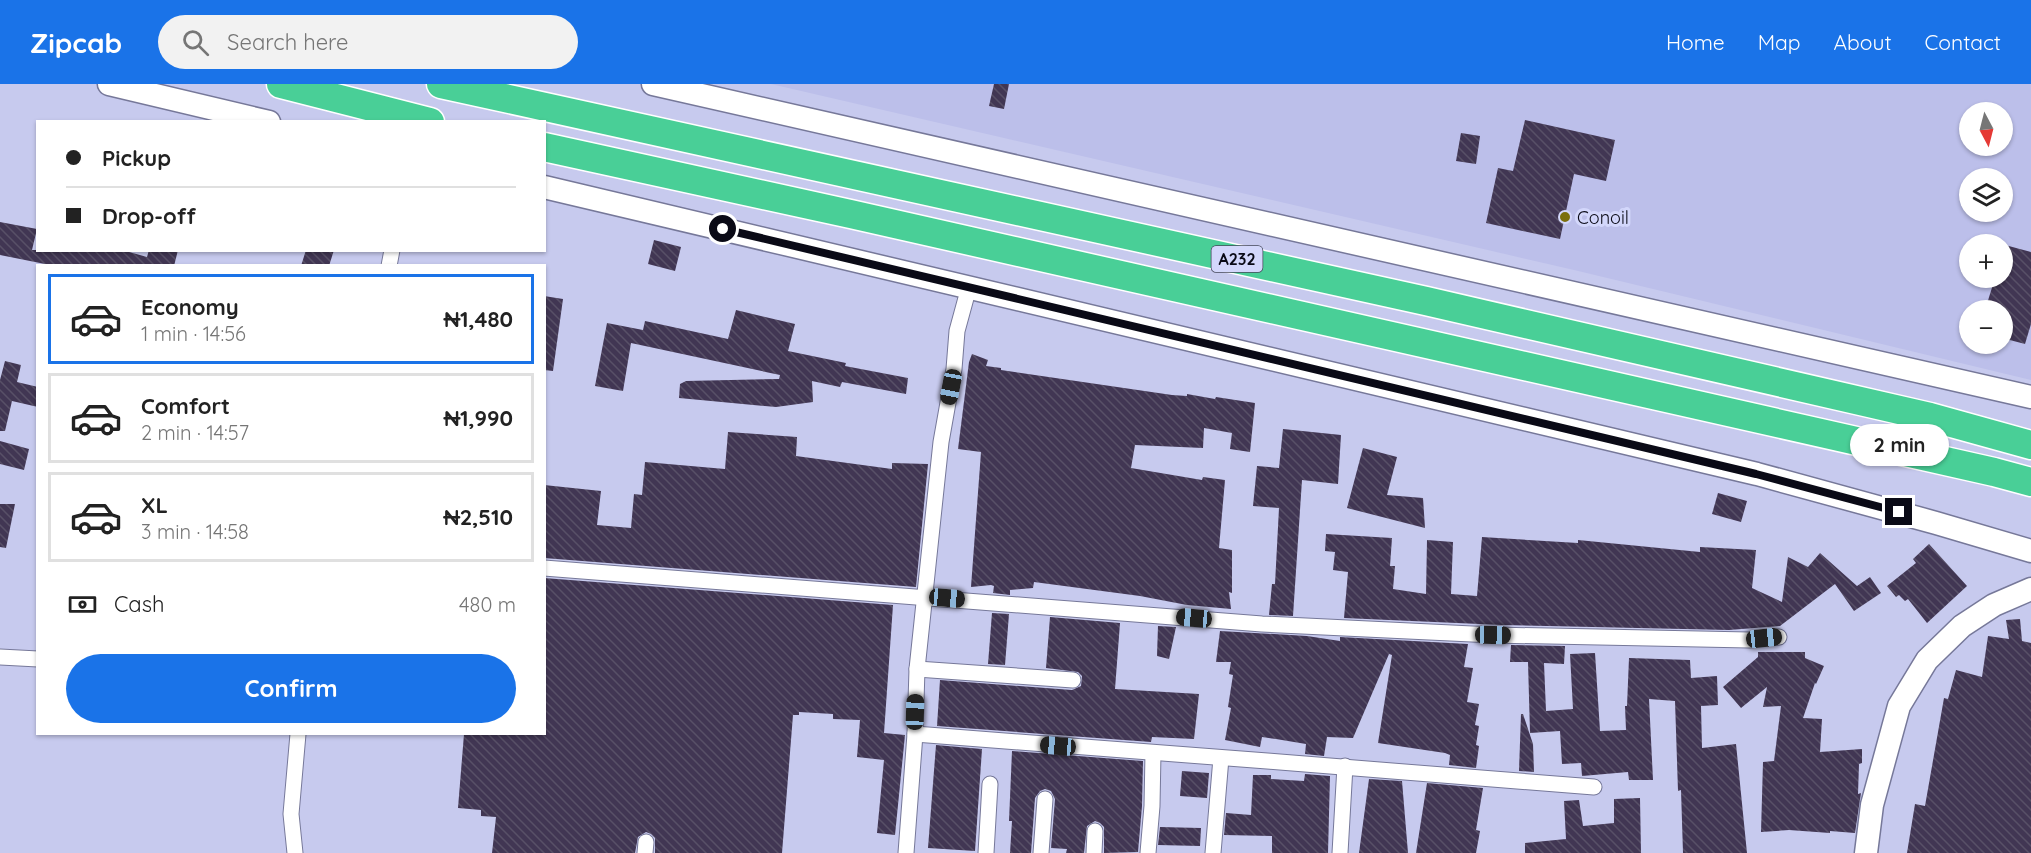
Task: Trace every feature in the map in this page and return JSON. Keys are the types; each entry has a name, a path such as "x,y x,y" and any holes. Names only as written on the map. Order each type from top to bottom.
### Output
{"highway":[{"path":"281,84 422,120"},
{"name":"A232","path":"451,85 1426,301 1930,417 2031,445"},
{"name":"A232","path":"546,147 965,238 1551,370 1994,471 2031,482"}],"main road":[{"path":"109,84 261,120"},
{"path":"653,84 2031,397"},
{"path":"546,186 1756,474 1936,522 2031,551"},
{"path":"1866,853 1872,805 1899,706 1927,660 1962,626 1994,605 2031,589"}],"street":[{"path":"906,853 915,734 917,669 941,442 954,369 957,331 969,287"},
{"path":"546,568 1262,624 1470,634 1749,640 1779,637"},
{"path":"0,657 36,659"},
{"path":"917,669 1073,680"},
{"path":"915,734 1594,787"},
{"path":"295,853 291,814 298,735"},
{"path":"1148,853 1153,753"},
{"path":"1214,853 1221,758"},
{"path":"1340,853 1345,766"},
{"path":"986,853 990,784"},
{"path":"1041,853 1045,799"},
{"path":"1094,853 1095,831"}],"shaded area":[{"path":"771,84 2031,84 2031,380 1574,270"}],"building":[{"path":"994,84 1009,84 1004,109 989,106"},
{"path":"1525,120 1615,140 1606,181 1574,174 1560,239 1486,223 1498,168 1513,171"},
{"path":"1461,133 1480,136 1476,164 1456,161"},
{"path":"0,222 36,229 32,250 36,252 129,252 147,257 148,252 178,252 174,264 45,264 0,255"},
{"path":"654,240 681,247 675,271 648,264"},
{"path":"2013,247 2031,252 2031,324 2025,344 2013,341 2013,300 1988,300 1992,288 2013,288"},
{"path":"305,252 333,252 330,264 302,264"},
{"path":"546,296 563,299 553,371 546,370"},
{"path":"736,310 795,324 788,351 846,363 845,366 908,378 906,394 842,382 840,387 812,381 813,402 776,407 679,398 680,384 686,381 779,379 780,375 631,343 623,391 595,386 607,323 643,330 645,321 728,339"},
{"path":"972,354 988,360 986,366 1001,368 1001,370 1172,395 1187,396 1187,394 1255,403 1250,452 1230,449 1232,433 1204,428 1203,448 1135,445 1131,468 1202,480 1203,477 1225,480 1219,548 1232,550 1232,593 1229,592 1231,609 1187,605 1140,596 1034,582 1033,588 1010,590 1010,595 993,593 994,586 991,585 971,587 981,452 958,449 969,362"},
{"path":"5,361 21,365 17,382 36,387 36,407 12,401 5,431 0,431 0,380"},
{"path":"1283,429 1341,435 1338,484 1302,480 1293,616 1269,615 1272,584 1275,584 1279,508 1253,506 1257,466 1279,468"},
{"path":"728,432 797,437 796,456 892,469 892,463 928,464 916,587 546,558 546,485 601,491 597,525 631,528 634,494 642,495 645,462 725,469"},
{"path":"0,441 29,449 24,470 0,464"},
{"path":"1363,448 1397,457 1387,495 1423,498 1425,528 1347,508"},
{"path":"1718,493 1747,501 1741,522 1712,514"},
{"path":"0,504 15,504 6,548 0,547"},
{"path":"1326,534 1392,538 1390,566 1395,566 1393,589 1426,594 1427,540 1453,542 1451,594 1477,596 1482,537 1578,543 1578,540 1700,552 1700,547 1756,550 1752,588 1782,602 1788,557 1808,567 1820,553 1857,586 1870,577 1881,593 1854,611 1835,584 1780,626 1729,630 1502,625 1344,618 1348,572 1333,570 1335,552 1325,551"},
{"path":"1929,544 1967,586 1927,623 1908,599 1905,601 1899,595 1896,597 1887,586 1916,563 1913,559"},
{"path":"546,578 893,605 884,733 905,735 895,835 877,833 884,760 857,757 860,720 833,719 833,714 799,712 799,715 793,715 782,853 655,853 655,838 646,832 638,837 635,853 492,853 496,817 481,816 481,810 458,808 464,735 546,735"},
{"path":"992,613 1009,614 1005,665 988,664"},
{"path":"1050,617 1120,623 1115,689 1199,694 1194,739 1152,737 1151,742 937,726 940,680 1072,690 1081,686 1082,676 1078,672 1046,668"},
{"path":"2020,619 2022,641 2031,643 2031,853 1907,853 1915,804 1925,806 1944,698 1948,699 1956,670 1982,677 1988,636 2009,639 2006,620"},
{"path":"1158,626 1176,627 1169,659 1157,656"},
{"path":"1220,631 1307,636 1340,641 1340,637 1468,644 1464,667 1473,668 1467,702 1479,704 1475,725 1479,726 1476,768 1449,765 1450,755 1445,753 1378,743 1392,655 1389,654 1353,738 1327,737 1324,756 1305,754 1306,744 1276,739 1262,737 1260,747 1225,740 1231,708 1228,707 1233,675 1229,674 1231,662 1216,662"},
{"path":"1511,645 1565,646 1564,664 1544,663 1546,711 1573,709 1570,654 1595,653 1600,731 1626,730 1625,706 1627,706 1629,658 1690,660 1691,678 1717,676 1718,705 1701,706 1702,748 1736,744 1747,853 1683,853 1675,701 1649,699 1653,780 1629,780 1628,772 1582,776 1581,763 1562,764 1560,731 1530,733 1528,662 1510,662"},
{"path":"1758,652 1805,652 1805,658 1824,666 1815,683 1803,718 1822,719 1820,752 1862,749 1858,794 1861,793 1855,833 1789,830 1761,832 1763,762 1774,761 1781,706 1763,707 1767,687 1741,708 1723,687 1758,657"},
{"path":"1521,714 1523,714 1533,744 1534,772 1519,771"},
{"path":"936,745 982,749 975,851 928,848"},
{"path":"1012,751 1143,761 1138,852 1104,853 1104,827 1095,821 1087,826 1084,853 1066,853 1067,849 1051,848 1055,799 1051,791 1045,789 1040,791 1035,798 1031,853 1010,853"},
{"path":"1182,771 1209,773 1207,798 1180,796"},
{"path":"1305,774 1330,776 1328,853 1272,853 1272,836 1224,835 1226,813 1251,815 1253,775 1271,775 1271,779 1304,781"},
{"path":"1369,779 1402,781 1408,853 1359,853"},
{"path":"1427,783 1483,788 1476,830 1480,831 1476,853 1416,853"},
{"path":"1640,798 1641,853 1525,853 1525,843 1566,839 1564,801 1579,800 1583,826 1614,823 1614,799"},
{"path":"1160,827 1201,828 1200,846 1158,845"}],"place":[{"name":"Conoil","path":"1565,217"}],"route":[{"path":"723,229 1756,474 1899,512"}]}
